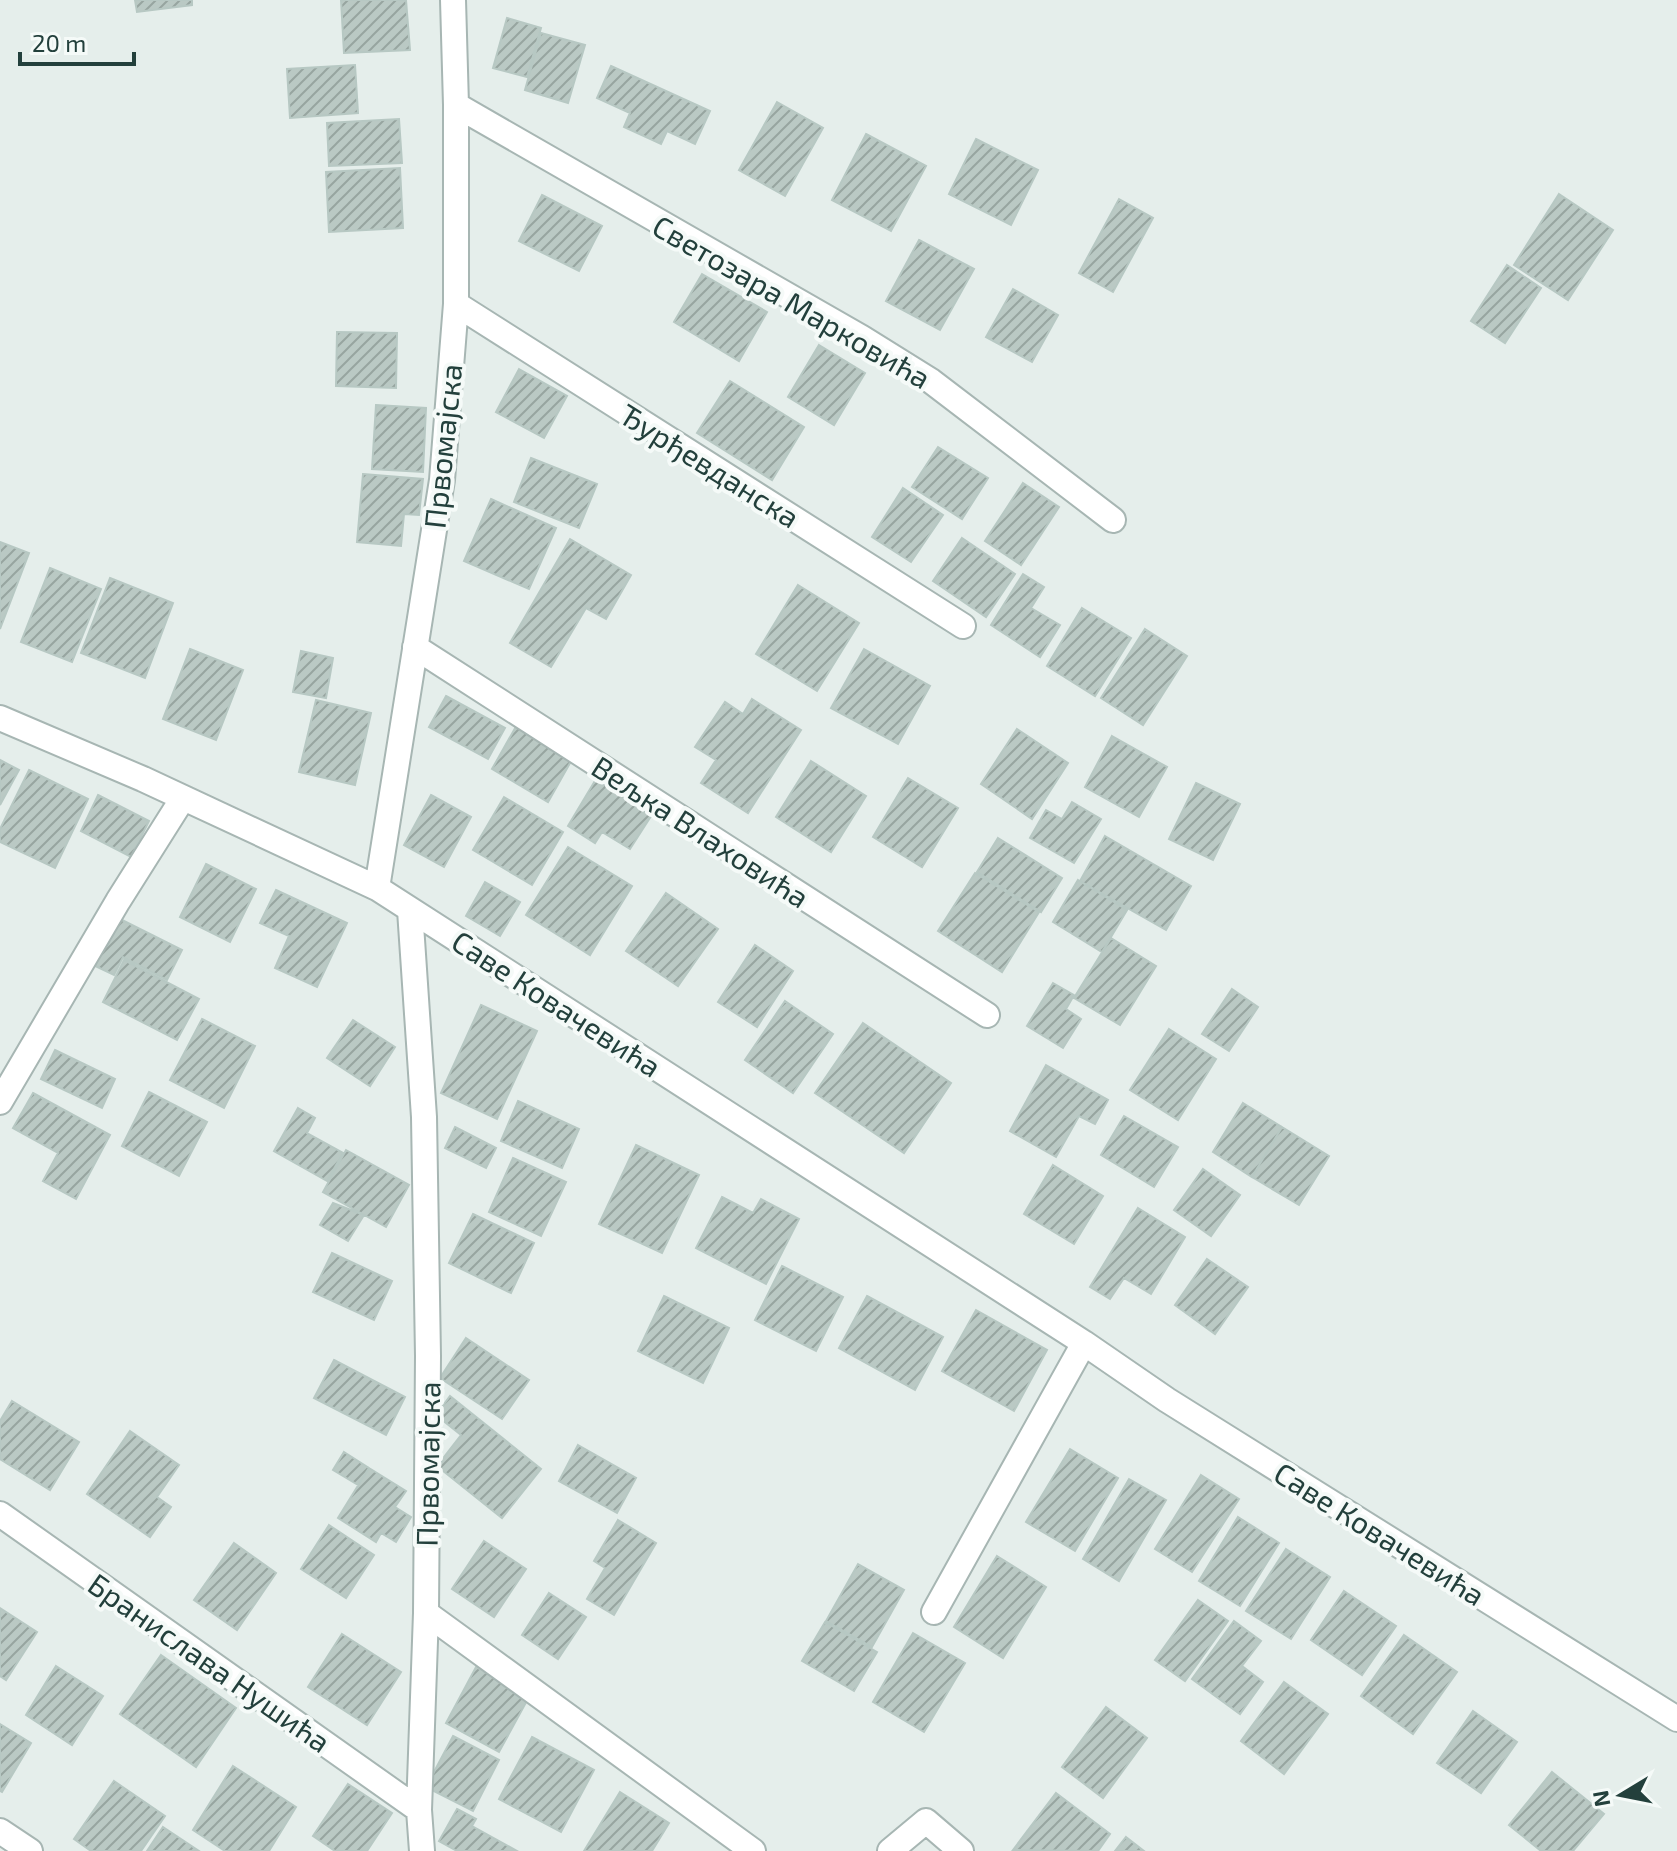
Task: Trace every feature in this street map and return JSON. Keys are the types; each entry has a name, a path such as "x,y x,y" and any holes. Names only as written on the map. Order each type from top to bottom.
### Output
{"street":[{"name":"Првомајска","path":"377,888 442,480 456,304 453,0"},
{"name":"Светозара Марковића","path":"456,105 862,338 931,381 1113,520"},
{"name":"Ђурђевданска","path":"456,304 963,626"},
{"name":"Вељка Влаховића","path":"415,647 987,1015"},
{"name":"Саве Ковачевића","path":"0,718 377,888 1084,1343 1167,1400 1677,1719"},
{"path":"0,1102 118,901 183,798"},
{"name":"Првомајска","path":"410,910 424,1117 428,1356 426,1613 419,1810 422,1851"},
{"path":"934,1612 1084,1343"},
{"name":"Бранислава Нушића","path":"0,1514 419,1810"},
{"path":"426,1613 753,1851"},
{"path":"890,1851 926,1821 961,1851"},
{"path":"0,1831 30,1851"}],"building":[{"path":"135,0 192,0 192,5 137,12"},
{"path":"341,0 406,0 410,50 344,53"},
{"path":"507,18 541,28 527,77 493,68"},
{"path":"541,33 585,45 568,103 525,90"},
{"path":"355,65 358,113 290,118 287,69"},
{"path":"611,66 710,111 695,144 667,131 661,144 624,127 630,113 597,98"},
{"path":"777,102 823,128 785,196 739,170"},
{"path":"399,119 402,163 329,166 327,123"},
{"path":"866,134 926,166 891,231 832,200"},
{"path":"976,139 1038,170 1011,225 949,194"},
{"path":"400,168 403,228 329,232 326,172"},
{"path":"1559,194 1613,230 1568,300 1514,265"},
{"path":"542,195 602,226 579,271 519,241"},
{"path":"1119,199 1153,218 1113,292 1079,273"},
{"path":"919,240 974,269 940,330 886,301"},
{"path":"1507,265 1541,288 1505,343 1471,321"},
{"path":"702,274 767,312 739,361 674,322"},
{"path":"1013,289 1058,315 1032,362 986,337"},
{"path":"337,332 397,333 396,388 336,386"},
{"path":"819,345 865,373 834,425 788,397"},
{"path":"519,369 567,396 544,438 496,412"},
{"path":"730,381 804,427 772,480 697,433"},
{"path":"376,405 426,408 423,472 372,469"},
{"path":"938,447 988,478 962,519 912,487"},
{"path":"531,458 597,484 579,528 514,502"},
{"path":"363,474 423,479 419,515 404,514 401,546 357,542"},
{"path":"1023,483 1059,507 1021,565 985,541"},
{"path":"903,488 943,515 911,562 872,537"},
{"path":"491,499 556,528 529,589 464,561"},
{"path":"962,538 1015,574 986,617 933,581"},
{"path":"570,539 631,575 606,619 586,608 551,667 510,643"},
{"path":"0,542 29,553 0,629"},
{"path":"50,568 101,589 72,662 21,642"},
{"path":"1023,574 1044,587 1031,608 1060,625 1040,657 991,625"},
{"path":"110,578 173,603 145,678 81,653"},
{"path":"798,585 859,623 817,691 756,654"},
{"path":"1082,608 1131,638 1095,696 1047,666"},
{"path":"1145,629 1187,656 1143,725 1101,698"},
{"path":"190,649 243,670 216,740 163,719"},
{"path":"864,649 930,686 898,744 831,708"},
{"path":"301,651 333,658 326,698 293,692"},
{"path":"446,696 505,728 488,759 429,727"},
{"path":"752,699 801,730 748,813 701,783 716,760 695,747 725,702 743,714"},
{"path":"316,700 371,713 355,785 299,772"},
{"path":"518,723 574,756 548,802 492,769"},
{"path":"1017,729 1068,763 1032,819 981,784"},
{"path":"1112,736 1167,767 1139,817 1085,787"},
{"path":"0,760 19,770 0,805"},
{"path":"811,761 866,796 831,852 776,817"},
{"path":"29,770 88,799 55,868 0,842 0,829"},
{"path":"908,778 958,808 922,867 873,837"},
{"path":"596,779 653,813 630,849 602,832 595,843 568,826"},
{"path":"1196,783 1240,804 1213,860 1169,839"},
{"path":"98,795 149,821 131,857 81,831"},
{"path":"431,795 471,817 444,867 404,845"},
{"path":"504,797 563,832 532,885 473,850"},
{"path":"1072,802 1101,819 1074,863 1030,838 1046,810 1062,819"},
{"path":"1105,836 1191,886 1166,930 1080,881"},
{"path":"998,838 1062,878 1041,912 977,872"},
{"path":"568,847 632,886 590,955 526,915"},
{"path":"206,864 256,889 230,942 180,917"},
{"path":"975,873 1039,912 1002,972 938,931"},
{"path":"1078,880 1127,910 1102,952 1053,922"},
{"path":"485,882 520,902 500,936 466,916"},
{"path":"276,890 347,923 317,987 275,968 289,936 260,923"},
{"path":"666,893 718,929 678,986 626,951"},
{"path":"114,916 182,950 167,980 123,957 114,975 91,964"},
{"path":"1111,938 1156,966 1120,1025 1074,998"},
{"path":"755,945 793,971 757,1027 718,1002"},
{"path":"124,960 199,999 177,1040 103,1002"},
{"path":"1053,983 1074,995 1066,1009 1081,1019 1063,1048 1027,1026"},
{"path":"1232,989 1258,1007 1229,1051 1202,1034"},
{"path":"785,1001 833,1034 793,1093 745,1060"},
{"path":"481,1005 537,1031 497,1119 441,1093"},
{"path":"202,1019 255,1046 224,1108 170,1080"},
{"path":"353,1020 395,1047 370,1086 327,1058"},
{"path":"863,1023 951,1083 904,1153 815,1093"},
{"path":"1169,1029 1216,1059 1178,1120 1130,1090"},
{"path":"55,1050 115,1079 102,1108 41,1079"},
{"path":"1046,1065 1108,1100 1095,1124 1079,1116 1056,1157 1010,1131"},
{"path":"149,1092 207,1122 179,1176 122,1146"},
{"path":"33,1093 110,1135 76,1199 43,1181 58,1153 13,1128"},
{"path":"518,1101 579,1129 562,1168 501,1141"},
{"path":"1243,1103 1282,1127 1252,1177 1213,1152"},
{"path":"298,1108 315,1118 307,1133 343,1153 327,1181 274,1151"},
{"path":"1124,1116 1178,1147 1154,1187 1101,1155"},
{"path":"455,1127 496,1148 486,1168 445,1148"},
{"path":"1282,1127 1329,1156 1299,1205 1252,1177"},
{"path":"636,1145 699,1175 662,1253 599,1224"},
{"path":"346,1150 409,1185 386,1227 323,1192"},
{"path":"513,1158 566,1182 541,1236 489,1212"},
{"path":"1053,1165 1103,1196 1074,1244 1024,1214"},
{"path":"1203,1169 1240,1195 1211,1236 1174,1210"},
{"path":"722,1197 753,1213 761,1199 799,1219 766,1284 696,1248"},
{"path":"333,1203 364,1215 348,1241 320,1225"},
{"path":"1138,1208 1185,1237 1151,1294 1124,1278 1110,1299 1090,1287"},
{"path":"473,1214 534,1243 511,1293 449,1263"},
{"path":"332,1253 392,1281 374,1320 313,1292"},
{"path":"1207,1259 1248,1287 1215,1334 1175,1305"},
{"path":"782,1266 843,1297 816,1351 755,1320"},
{"path":"664,1296 729,1328 703,1383 638,1351"},
{"path":"867,1296 943,1337 915,1390 839,1348"},
{"path":"976,1310 1047,1350 1014,1411 942,1371"},
{"path":"466,1338 529,1380 502,1419 440,1378"},
{"path":"334,1360 405,1397 386,1435 314,1398"},
{"path":"450,1396 541,1469 502,1518 437,1466 461,1435 436,1415"},
{"path":"12,1401 79,1442 50,1490 0,1459 0,1421"},
{"path":"130,1431 179,1465 157,1497 171,1507 150,1537 87,1494"},
{"path":"578,1445 636,1478 617,1513 559,1481"},
{"path":"1070,1449 1118,1478 1075,1551 1026,1522"},
{"path":"344,1452 369,1468 358,1485 333,1470"},
{"path":"369,1468 406,1491 395,1507 411,1517 396,1542 381,1533 376,1542 338,1518"},
{"path":"1201,1475 1239,1499 1192,1572 1155,1549"},
{"path":"1129,1479 1166,1500 1119,1581 1083,1559"},
{"path":"1238,1517 1279,1543 1240,1606 1199,1581"},
{"path":"618,1520 656,1543 614,1615 587,1599 605,1568 594,1561"},
{"path":"329,1525 374,1555 346,1598 301,1569"},
{"path":"484,1541 526,1569 494,1617 452,1589"},
{"path":"234,1543 276,1573 237,1630 194,1600"},
{"path":"1286,1549 1330,1577 1291,1639 1246,1611"},
{"path":"997,1556 1046,1587 1003,1658 954,1627"},
{"path":"858,1564 904,1590 872,1647 826,1621"},
{"path":"1344,1591 1396,1626 1362,1675 1311,1640"},
{"path":"549,1593 586,1617 558,1659 522,1635"},
{"path":"1198,1600 1228,1621 1185,1681 1155,1660"},
{"path":"0,1608 37,1632 6,1680 0,1676"},
{"path":"1234,1621 1261,1641 1242,1666 1263,1682 1240,1714 1192,1679"},
{"path":"825,1622 877,1652 854,1691 802,1661"},
{"path":"913,1633 965,1663 924,1732 873,1702"},
{"path":"342,1634 401,1672 367,1725 308,1687"},
{"path":"1404,1635 1457,1672 1413,1734 1361,1696"},
{"path":"161,1655 236,1708 196,1767 120,1714"},
{"path":"56,1666 103,1696 72,1745 26,1715"},
{"path":"476,1667 529,1697 499,1752 446,1723"},
{"path":"1284,1682 1328,1714 1284,1774 1241,1741"},
{"path":"1106,1707 1147,1738 1103,1798 1062,1767"},
{"path":"1473,1711 1517,1742 1481,1793 1437,1763"},
{"path":"0,1724 31,1743 2,1792 0,1791"},
{"path":"453,1736 499,1760 473,1811 426,1787"},
{"path":"532,1737 594,1770 561,1832 499,1799"},
{"path":"233,1766 296,1807 269,1851 225,1851 193,1830"},
{"path":"1552,1772 1604,1814 1573,1851 1541,1851 1509,1825"},
{"path":"114,1781 165,1816 141,1851 91,1851 74,1839"},
{"path":"348,1784 392,1813 367,1851 335,1851 313,1836"},
{"path":"620,1792 669,1823 652,1851 584,1851"},
{"path":"1056,1793 1110,1834 1098,1851 1013,1850"},
{"path":"457,1809 476,1819 472,1826 517,1851 457,1851 439,1841"},
{"path":"163,1827 199,1851 147,1851"},
{"path":"1126,1837 1144,1851 1115,1851"}]}
